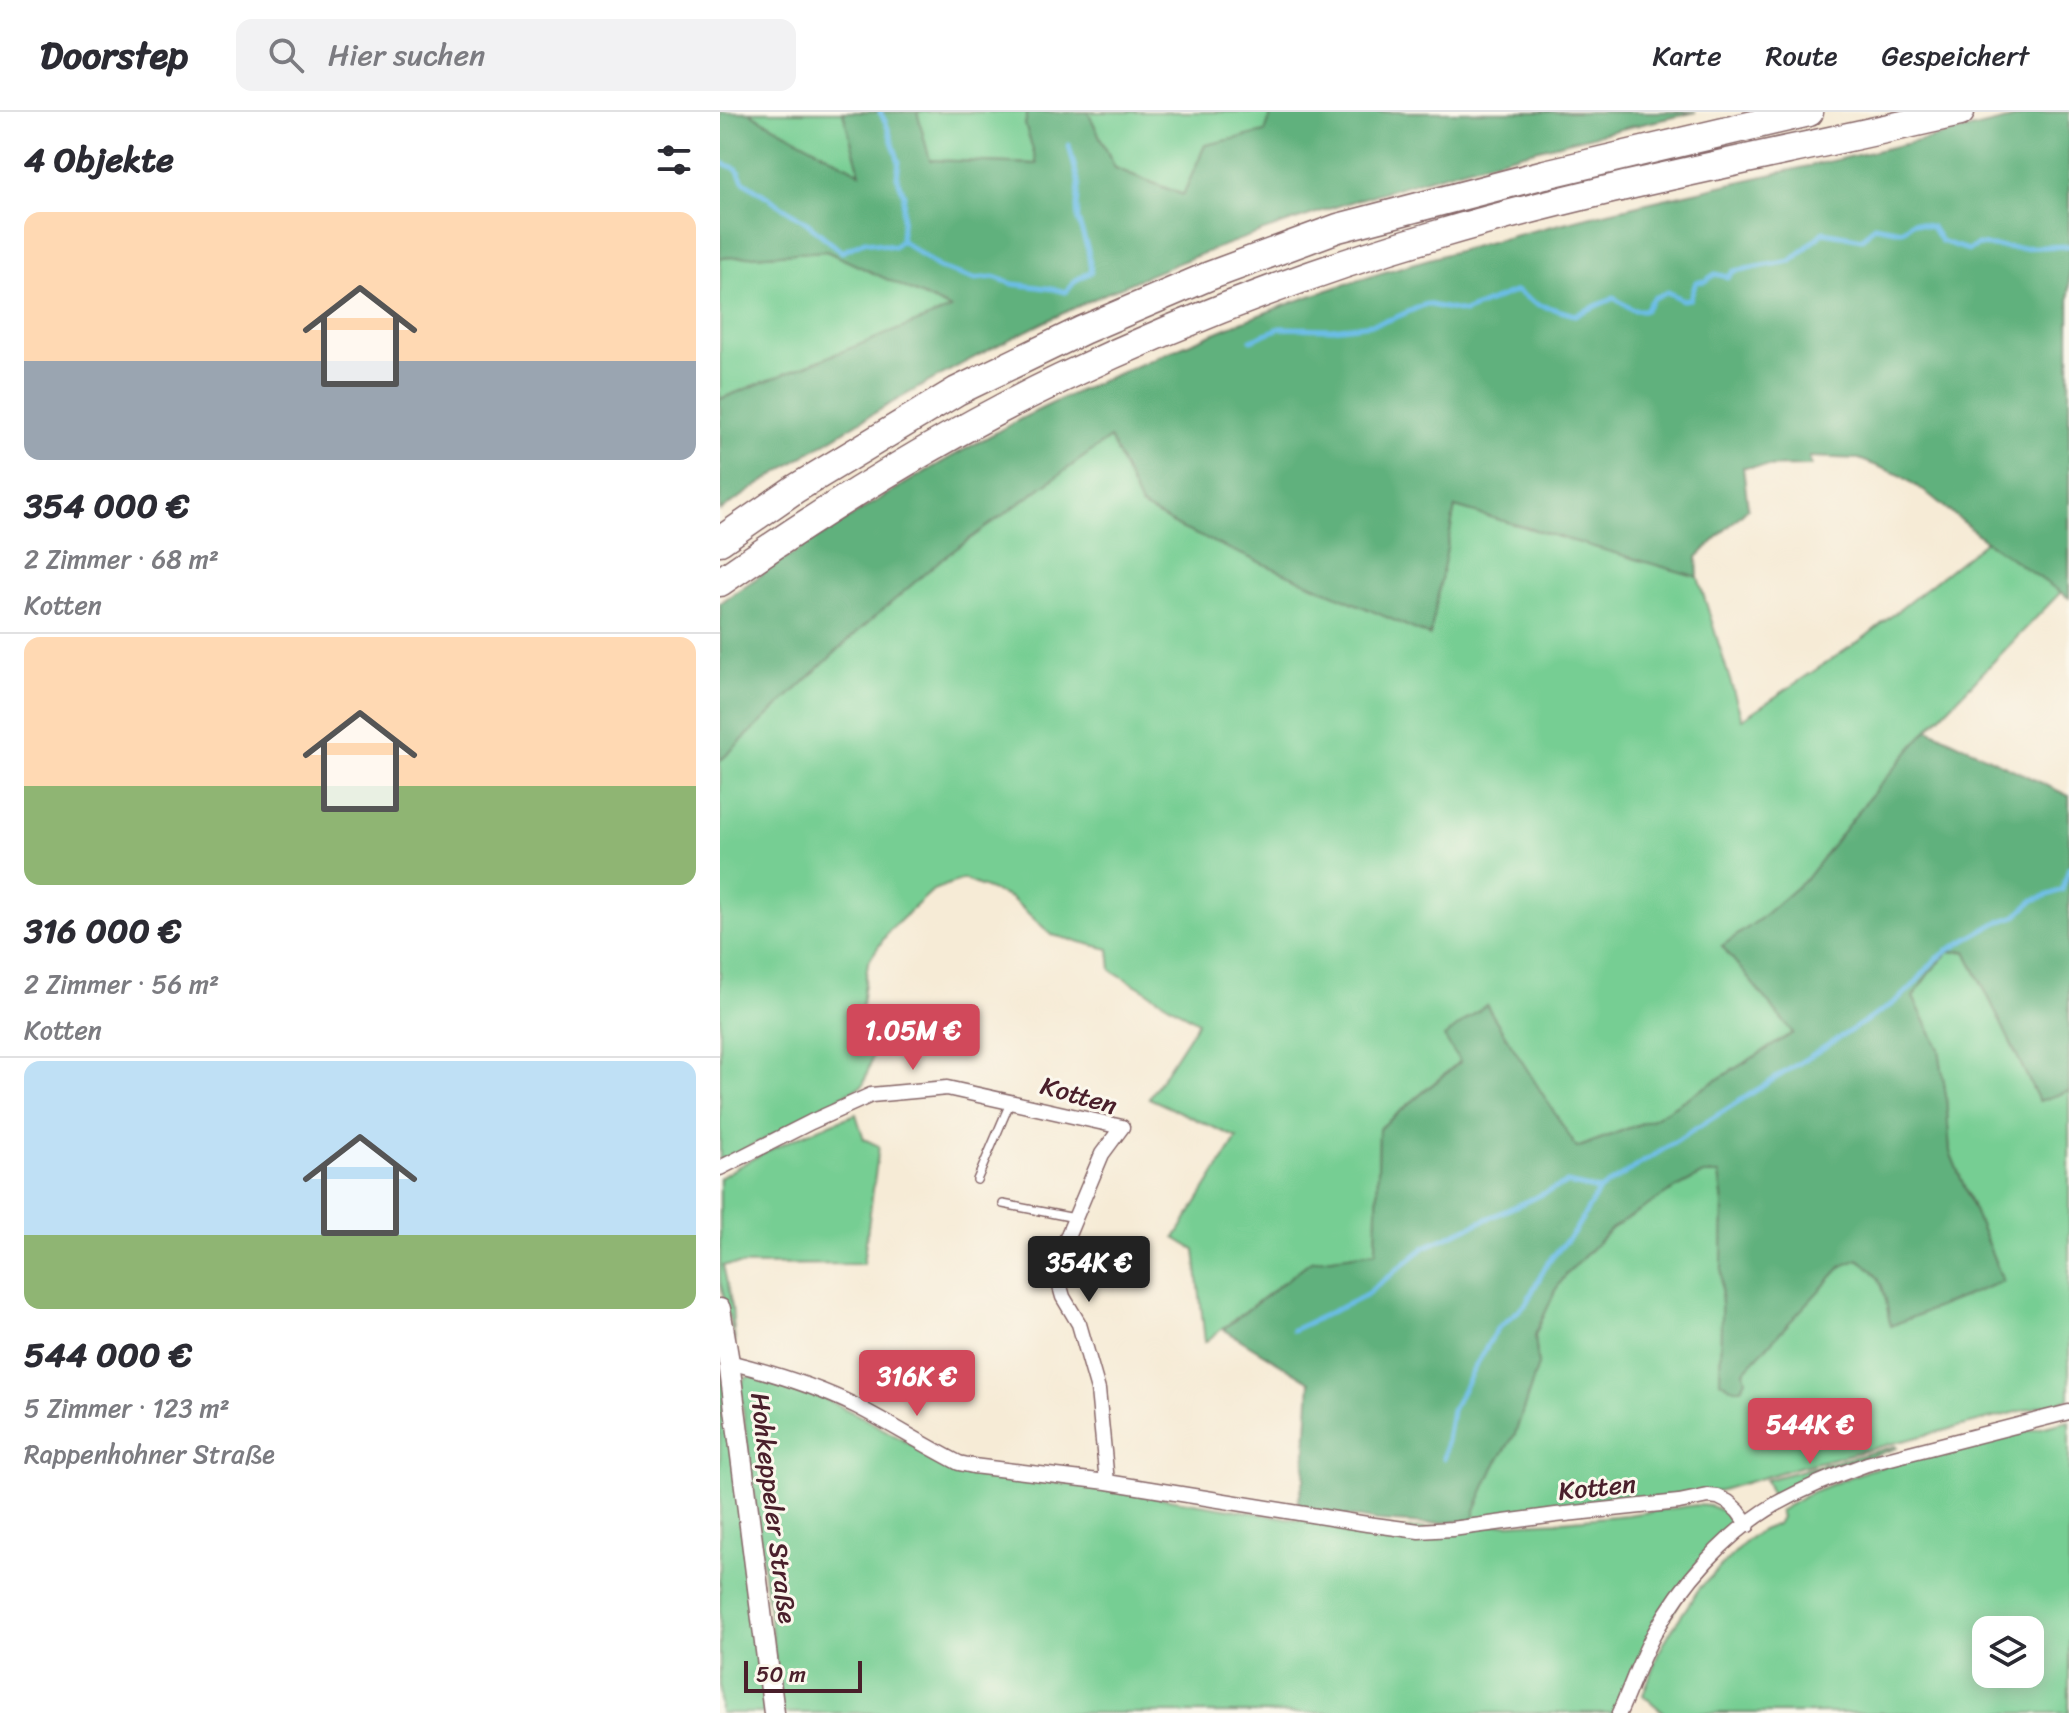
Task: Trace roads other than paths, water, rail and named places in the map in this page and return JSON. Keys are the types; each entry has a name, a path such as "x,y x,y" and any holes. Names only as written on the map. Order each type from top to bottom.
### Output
{"highway":[{"path":"720,541 795,489 957,391 1083,330 1209,276 1338,228 1545,174 1809,112"},
{"path":"720,582 871,482 975,422 1057,380 1223,308 1369,256 1490,220 1601,192 1960,112"}],"street":[{"name":"Kotten","path":"720,1168 871,1095 947,1088 1122,1127 1102,1154 1059,1259 1057,1276 1063,1297 1079,1324 1098,1390 1107,1482"},
{"name":"Hohkeppeler Straße","path":"720,1309 774,1713"},
{"name":"Kotten","path":"729,1362 834,1396 959,1463 993,1469 1107,1482 1419,1531 1679,1502 1708,1496 1728,1502 1748,1525"},
{"path":"1619,1713 1653,1635 1671,1606 1716,1552 1774,1505 1867,1464 2069,1412"}],"lane":[{"path":"977,1180 1011,1101"},
{"path":"1003,1204 1075,1218"}],"waterway":[{"path":"880,112 899,162 897,177 904,194 901,240"},
{"path":"720,160 737,169 743,181 807,223 842,252 865,241 894,247 901,240 940,268 974,279 994,277 1013,284 1066,292 1076,280 1091,272 1088,250 1078,220 1079,185 1069,145"},
{"path":"1251,340 1280,328 1332,329 1373,324 1426,304 1464,312 1516,291 1536,304 1575,315 1614,298 1633,310 1645,310 1653,298 1668,292 1682,300 1690,299 1696,282 1705,281 1715,274 1728,277 1734,271 1791,261 1824,232 1862,239 1874,226 1902,231 1913,222 1932,227 1941,241 1968,250 1978,245 2016,248 2069,246"},
{"path":"1293,1330 1363,1297 1425,1247 1567,1183 1599,1190 1891,1005 1950,949 1996,923 2016,916 2034,900 2062,890 2069,868"},
{"path":"1444,1459 1452,1410 1475,1367 1497,1329 1525,1305 1548,1262 1574,1232 1599,1190"}]}
